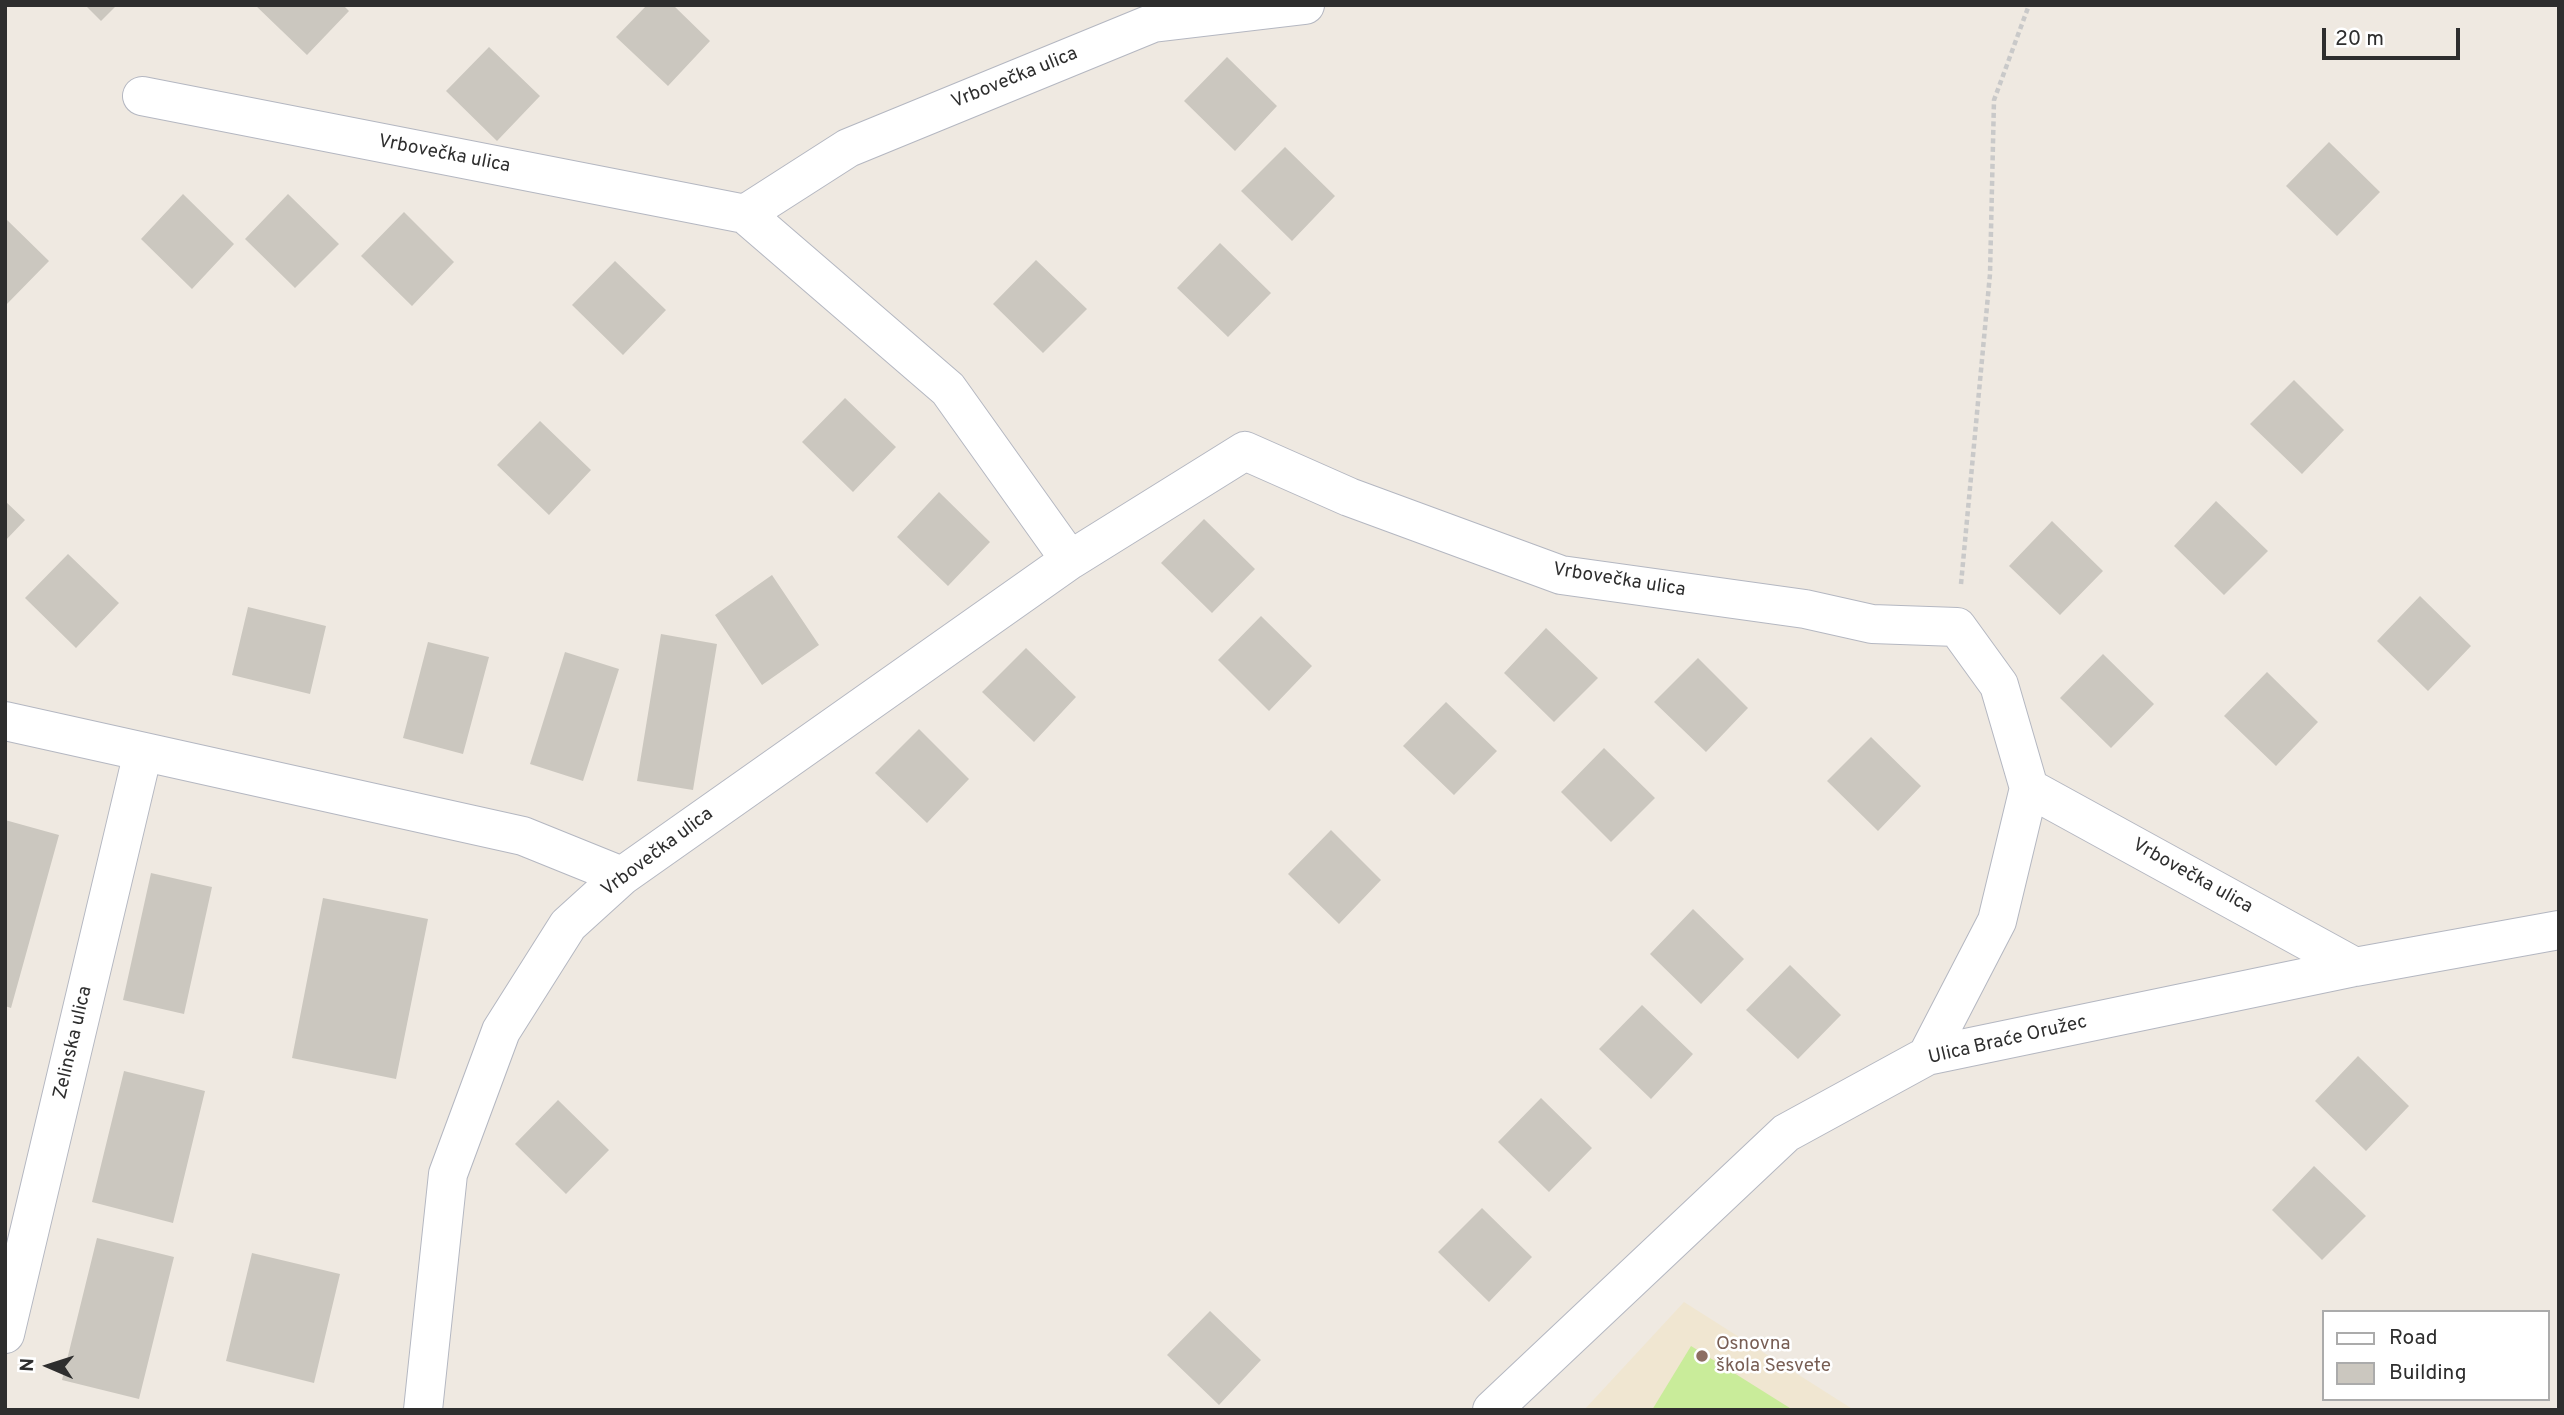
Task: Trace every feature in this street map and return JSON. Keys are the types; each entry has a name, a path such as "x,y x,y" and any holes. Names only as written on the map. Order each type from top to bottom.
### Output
{"street":[{"name":"Vrbovečka ulica","path":"745,214 848,148 1153,23 1305,5"},
{"name":"Vrbovečka ulica","path":"142,96 745,214 948,389 1070,560"},
{"name":"Vrbovečka ulica","path":"423,1410 448,1174 501,1031 568,925 622,876 1070,560 1245,451 1349,497 1560,575 1805,609 1872,624 1957,627"},
{"path":"1927,1056 1997,921 2029,788 1998,685 1957,627"},
{"path":"5,721 523,836 622,876"},
{"name":"Zelinska ulica","path":"5,1334 143,752"},
{"name":"Vrbovečka ulica","path":"2029,788 2355,967"},
{"name":"Ulica Braće Oružec","path":"1492,1410 1786,1133 1927,1056 2355,967 2559,930"}],"path":[{"path":"1957,627 1990,274 1994,100 2029,5"}],"shaded area":[{"name":"Osnovna škola Sesvete","path":"1684,1302 1854,1410 1584,1410"}],"green space":[{"path":"1691,1346 1793,1410 1652,1410"}],"building":[{"path":"85,5 117,5 101,21"},
{"path":"255,5 343,5 349,11 307,55"},
{"path":"647,5 673,5 710,41 668,86 616,37"},
{"path":"489,47 540,96 497,141 446,91"},
{"path":"1227,57 1277,106 1235,151 1184,101"},
{"path":"2329,142 2380,192 2337,236 2286,186"},
{"path":"1285,147 1335,196 1292,241 1241,191"},
{"path":"183,194 234,244 192,289 141,239"},
{"path":"288,194 339,244 295,288 245,239"},
{"path":"404,212 454,262 412,306 361,256"},
{"path":"5,218 49,261 5,306"},
{"path":"1220,243 1271,293 1228,337 1177,288"},
{"path":"1036,260 1087,309 1043,353 993,304"},
{"path":"615,261 666,310 623,355 572,305"},
{"path":"2294,380 2344,430 2302,474 2250,424"},
{"path":"845,398 896,447 853,492 802,442"},
{"path":"540,421 591,470 549,515 497,465"},
{"path":"939,492 990,542 948,586 897,537"},
{"path":"5,501 25,520 5,541"},
{"path":"2216,501 2268,551 2224,595 2174,546"},
{"path":"1204,519 1255,569 1212,613 1161,563"},
{"path":"2052,521 2103,571 2060,615 2009,566"},
{"path":"68,554 119,603 76,648 25,598"},
{"path":"772,575 819,645 762,685 715,615"},
{"path":"2420,596 2471,646 2428,691 2377,641"},
{"path":"248,607 326,626 310,694 232,675"},
{"path":"1261,616 1312,666 1269,711 1218,660"},
{"path":"1546,628 1598,678 1554,722 1504,673"},
{"path":"661,634 717,644 693,790 637,781"},
{"path":"428,642 489,657 463,754 403,738"},
{"path":"1026,648 1076,697 1034,742 982,692"},
{"path":"565,652 619,669 583,781 530,764"},
{"path":"2103,654 2154,704 2111,748 2060,698"},
{"path":"1698,658 1748,708 1706,752 1654,702"},
{"path":"2267,672 2318,722 2276,766 2224,716"},
{"path":"1446,702 1497,751 1454,795 1403,746"},
{"path":"919,729 969,779 927,823 875,773"},
{"path":"1871,737 1921,786 1878,831 1827,781"},
{"path":"1604,748 1655,798 1611,842 1561,792"},
{"path":"5,820 59,835 11,1008 5,1006"},
{"path":"1331,830 1381,880 1339,924 1288,874"},
{"path":"151,873 212,887 184,1014 123,1000"},
{"path":"323,898 428,919 396,1079 292,1058"},
{"path":"1693,909 1744,959 1701,1004 1650,954"},
{"path":"1790,965 1841,1015 1798,1059 1746,1010"},
{"path":"1642,1005 1693,1054 1651,1099 1599,1049"},
{"path":"2358,1056 2409,1106 2366,1151 2315,1101"},
{"path":"124,1071 205,1091 173,1223 92,1202"},
{"path":"1541,1098 1592,1148 1549,1192 1498,1142"},
{"path":"558,1100 609,1150 566,1194 515,1144"},
{"path":"2314,1166 2366,1216 2322,1260 2272,1210"},
{"path":"1482,1208 1532,1257 1489,1302 1438,1252"},
{"path":"97,1238 174,1257 139,1399 62,1380"},
{"path":"252,1253 340,1274 314,1383 226,1361"},
{"path":"1210,1311 1261,1360 1219,1405 1167,1355"}],"place":[{"name":"Osnovna škola Sesvete","path":"1702,1356"}]}
